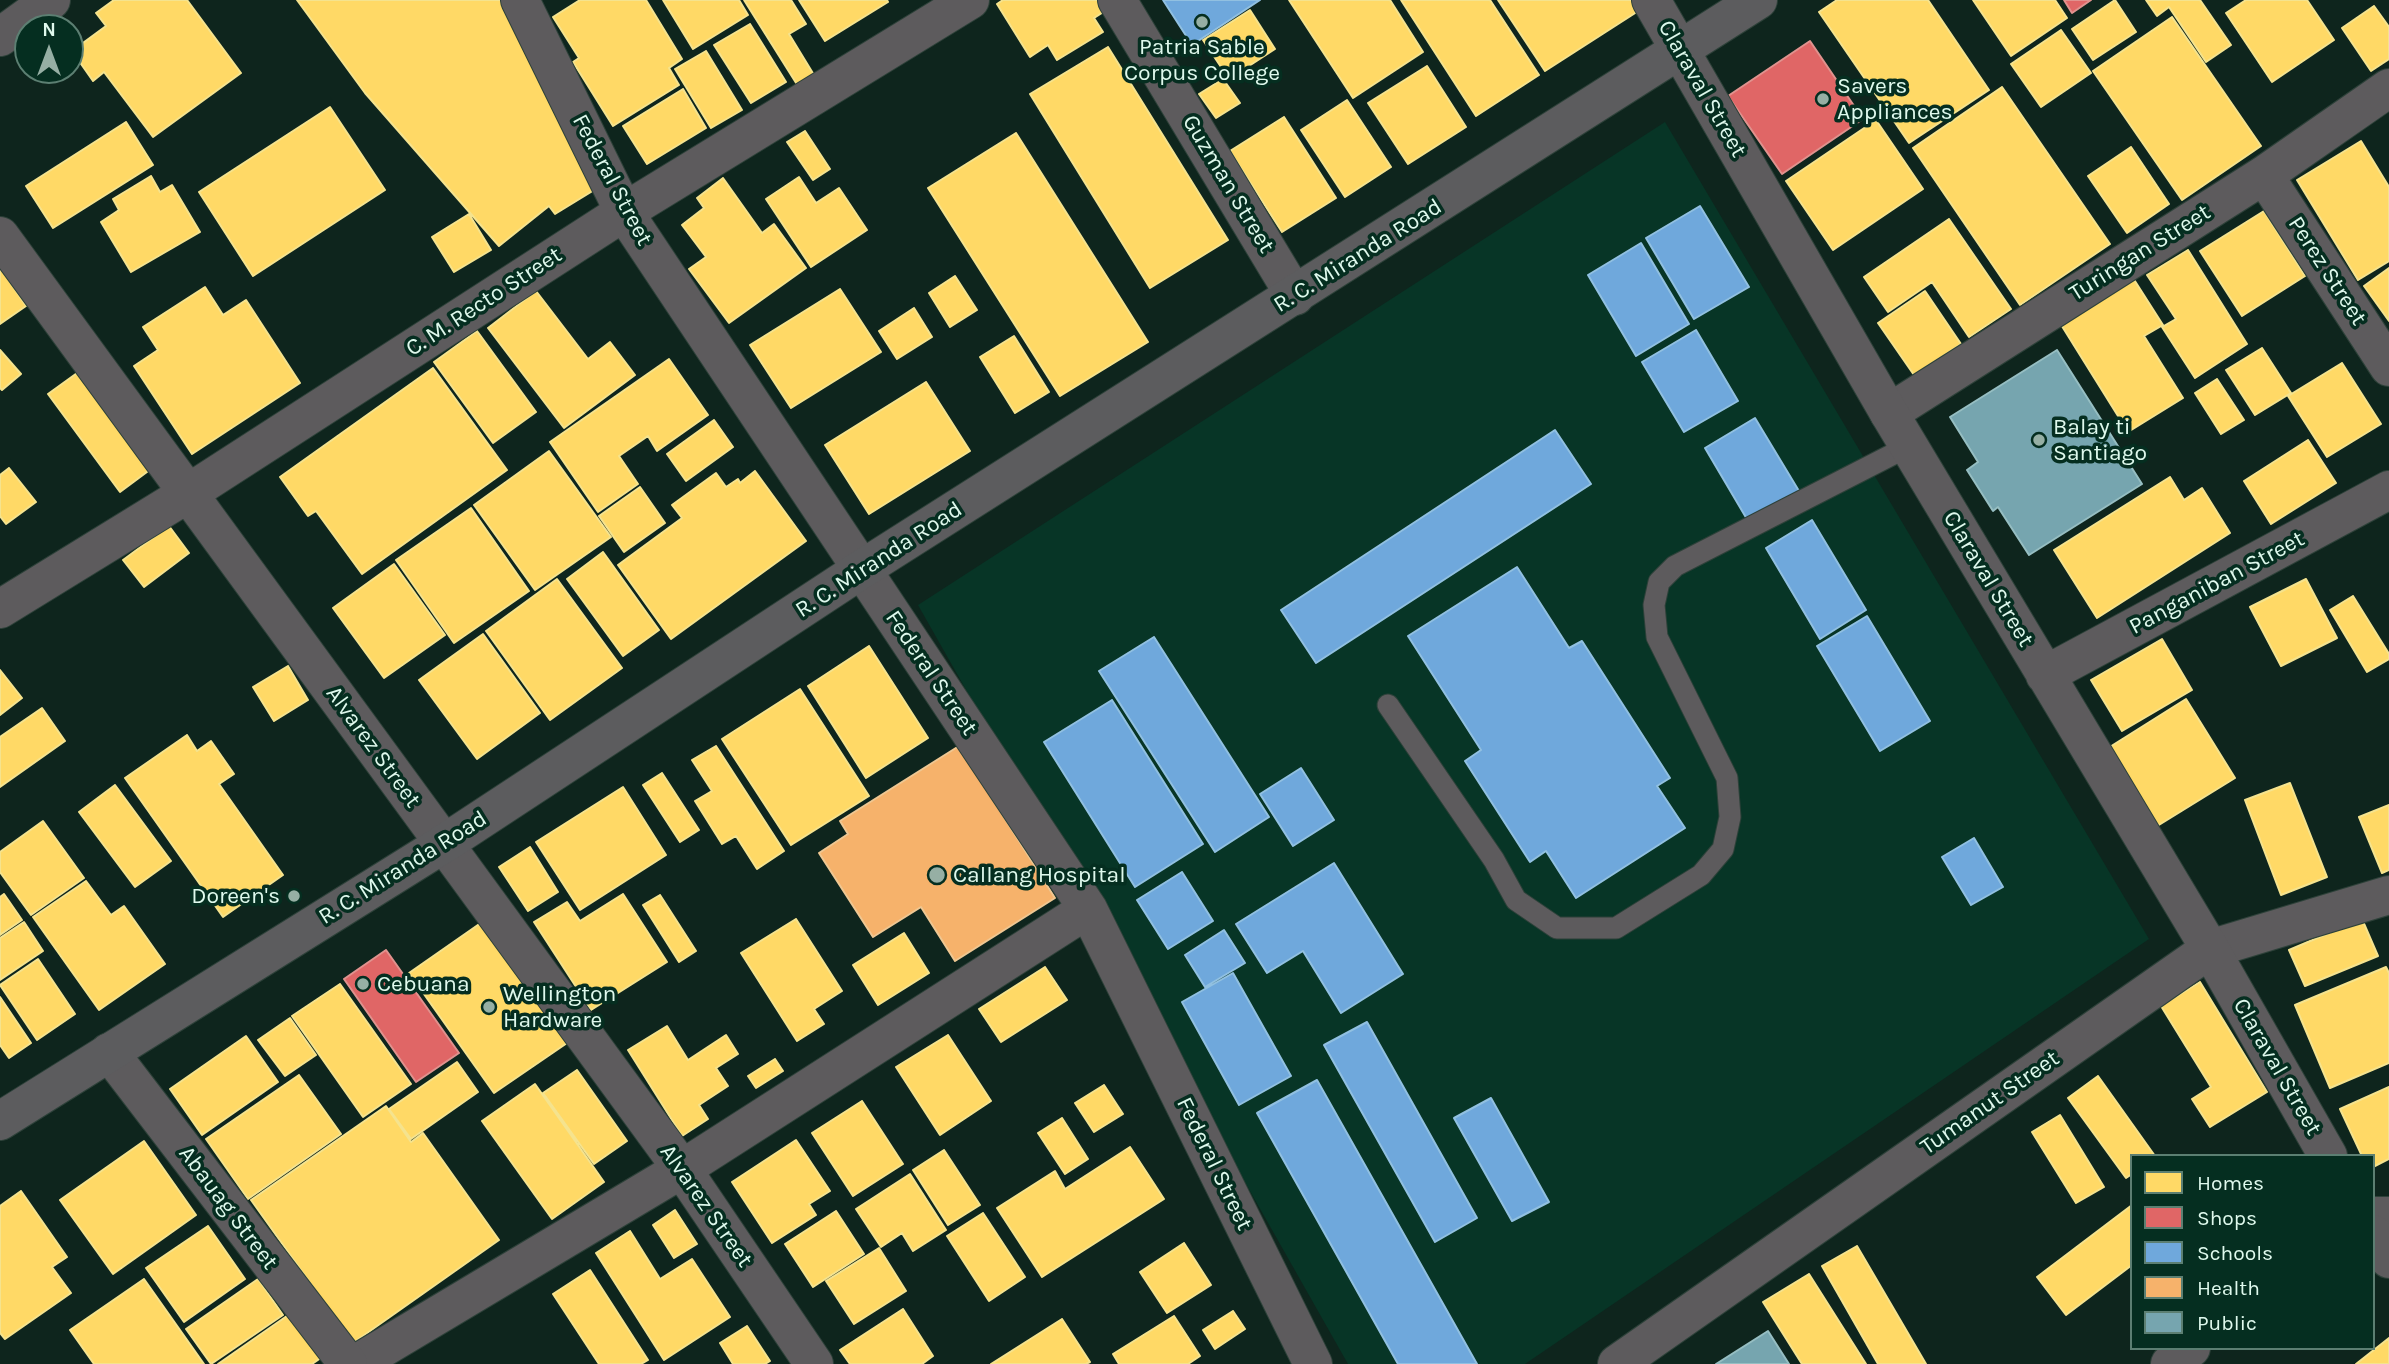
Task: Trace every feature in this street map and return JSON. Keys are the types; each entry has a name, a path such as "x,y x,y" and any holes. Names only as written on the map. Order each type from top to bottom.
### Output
{"main road":[{"name":"R. C. Miranda Road","path":"0,1121 445,844 862,569 1681,52 1758,0"}],"street":[{"path":"0,37 51,0"},
{"name":"Federal Street","path":"520,0 624,212 1088,909 1313,1364"},
{"name":"C. M. Recto Street","path":"0,609 187,494 624,212 970,0"},
{"name":"Guzman Street","path":"1117,0 1295,296"},
{"name":"Claraval Street","path":"1651,0 1889,413 2210,949 2327,1154"},
{"name":"Turingan Street","path":"1889,413 2264,174 2389,89"},
{"name":"Perez Street","path":"2264,174 2389,367"},
{"name":"Alvarez Street","path":"0,236 682,1169 814,1364"},
{"name":"Panganiban Street","path":"2045,675 2389,490"},
{"name":"Tumanut Street","path":"1617,1364 2210,949 2389,895"},
{"path":"356,1364 682,1169 1088,909"},
{"name":"Abauag Street","path":"109,1052 348,1364"},
{"path":"2375,1237 2389,1259"},
{"path":"2170,1364 2188,1350"}],"lane":[{"path":"1388,705 1494,860 1516,900 1557,928 1616,928 1701,875 1723,849 1730,817 1727,778 1657,637 1654,605 1659,582 1675,566 1909,446"}],"shaded area":[{"path":"1665,122 2149,939 1525,1364 1348,1364 918,605"}],"building: Homes":[{"path":"114,0 187,0 241,73 153,137 104,72 93,81 84,68 84,42 106,26 96,13"},
{"path":"297,0 510,0 604,184 555,214 549,206 499,246 365,93"},
{"path":"580,0 646,0 682,59 669,68 679,85 613,126 573,62 579,58 553,17"},
{"path":"663,0 739,0 748,15 693,49"},
{"path":"744,0 791,0 806,24 789,34 814,75 798,86"},
{"path":"799,0 887,0 888,2 825,41"},
{"path":"1003,0 1113,0 1116,4 1094,18 1103,32 1057,60 1048,45 1030,57 997,4"},
{"path":"1289,0 1390,0 1423,52 1353,98"},
{"path":"1401,0 1490,0 1539,75 1476,116"},
{"path":"1498,0 1638,0 1643,8 1545,71"},
{"path":"1837,0 1928,0 1989,90 1909,143 1819,12"},
{"path":"1973,0 2055,0 2067,18 2011,56"},
{"path":"2115,0 2136,32 2093,60 2072,29"},
{"path":"2146,0 2200,0 2231,45 2206,62 2169,7 2157,16"},
{"path":"2246,0 2307,0 2334,40 2272,82 2226,13"},
{"path":"2374,6 2389,27 2389,59 2371,71 2342,28"},
{"path":"1250,10 1275,49 1229,79 1203,40"},
{"path":"2172,17 2261,146 2182,200 2093,71"},
{"path":"750,24 786,82 751,103 714,45"},
{"path":"2061,30 2091,73 2041,107 2011,64"},
{"path":"1108,47 1228,240 1150,288 1030,94"},
{"path":"706,51 742,110 711,128 675,69"},
{"path":"1427,66 1466,127 1408,164 1368,103"},
{"path":"1223,79 1240,103 1216,118 1199,94"},
{"path":"2002,87 2110,244 2020,305 1913,148"},
{"path":"683,89 706,128 647,164 623,126"},
{"path":"1347,100 1391,167 1345,197 1301,130"},
{"path":"330,107 385,190 253,276 199,192"},
{"path":"1284,117 1336,198 1282,232 1230,151"},
{"path":"1876,120 1923,189 1833,250 1786,181"},
{"path":"126,122 153,165 53,228 26,186"},
{"path":"805,131 830,169 813,180 787,142"},
{"path":"1016,133 1148,342 1060,396 928,188"},
{"path":"2361,141 2389,187 2389,261 2358,280 2297,180"},
{"path":"2131,147 2169,204 2127,233 2088,176"},
{"path":"151,176 160,192 172,185 200,232 131,272 101,222 119,210 113,199"},
{"path":"799,177 816,203 839,188 867,230 811,267 766,199"},
{"path":"723,178 762,233 774,224 806,268 729,323 689,269 706,257 682,225 704,208 697,198"},
{"path":"2264,211 2305,276 2242,316 2200,251"},
{"path":"469,214 491,250 454,272 432,237"},
{"path":"1949,219 2011,309 1969,337 1932,282 1888,312 1864,277"},
{"path":"2188,250 2247,344 2195,378 2162,327 2176,319 2147,275"},
{"path":"0,267 26,306 0,324"},
{"path":"2389,268 2389,321 2364,286"},
{"path":"955,276 977,310 950,327 929,293"},
{"path":"2133,278 2163,325 2144,336 2183,398 2128,432 2060,323"},
{"path":"205,287 223,315 246,300 300,383 192,454 134,366 158,350 143,327"},
{"path":"840,289 881,352 791,408 750,345"},
{"path":"536,291 588,359 610,342 635,375 564,428 488,328"},
{"path":"1925,291 1961,344 1914,375 1878,323"},
{"path":"914,308 932,337 897,359 879,331"},
{"path":"477,331 536,412 493,443 434,362"},
{"path":"1014,336 1049,392 1015,413 980,357"},
{"path":"2262,348 2291,393 2255,415 2226,370"},
{"path":"0,350 21,374 2,390 0,388"},
{"path":"669,359 708,415 657,451 648,436 619,456 638,484 598,512 550,442"},
{"path":"2342,363 2381,424 2327,457 2288,396"},
{"path":"84,368 155,466 120,492 48,394"},
{"path":"433,368 507,470 362,574 316,511 308,516 280,477"},
{"path":"2217,379 2244,420 2221,434 2195,393"},
{"path":"926,382 970,451 869,514 825,445"},
{"path":"714,420 733,447 686,481 667,454"},
{"path":"2308,440 2336,483 2271,524 2244,481"},
{"path":"549,451 611,537 535,590 474,505"},
{"path":"9,468 36,502 6,524 0,516 0,475"},
{"path":"755,471 806,541 671,639 618,565 682,518 672,505 716,473 726,487 738,479 740,483"},
{"path":"2170,477 2184,500 2202,488 2230,533 2097,618 2054,550"},
{"path":"640,487 665,523 624,552 599,516"},
{"path":"471,508 529,591 454,643 396,560"},
{"path":"169,526 189,553 144,587 123,560"},
{"path":"603,552 659,630 623,656 567,579"},
{"path":"394,564 445,635 384,678 333,608"},
{"path":"557,579 622,668 550,720 486,631"},
{"path":"2306,579 2337,638 2281,666 2250,607"},
{"path":"2353,596 2389,654 2389,659 2367,672 2330,610"},
{"path":"483,634 540,713 477,759 419,680"},
{"path":"2162,639 2192,690 2122,731 2091,680"},
{"path":"869,646 928,738 866,778 808,686"},
{"path":"288,666 308,700 274,721 253,687"},
{"path":"0,670 22,698 0,715"},
{"path":"800,689 869,796 791,845 722,739"},
{"path":"2186,699 2235,778 2154,828 2105,750"},
{"path":"42,708 65,741 0,787 0,737"},
{"path":"187,735 197,751 211,741 234,774 219,784 283,875 223,917 125,778"},
{"path":"716,746 784,851 757,869 736,836 722,844 695,801 712,791 692,760"},
{"path":"662,773 699,830 680,842 643,785"},
{"path":"2290,783 2327,877 2281,895 2245,800"},
{"path":"115,785 171,861 135,887 79,812"},
{"path":"623,787 666,855 580,910 536,842"},
{"path":"2389,805 2389,870 2382,873 2359,817"},
{"path":"43,821 84,878 31,915 0,872 0,852"},
{"path":"530,847 558,892 528,911 499,867"},
{"path":"86,881 111,915 124,906 165,964 99,1010 33,917"},
{"path":"4,894 22,920 0,935 0,897"},
{"path":"623,894 667,962 591,1010 534,922 567,902 580,921"},
{"path":"660,895 696,951 679,962 643,905"},
{"path":"796,919 842,991 814,1009 824,1024 797,1041 741,953"},
{"path":"2362,919 2378,956 2305,986 2289,950"},
{"name":"Wellington Hardware","path":"485,920 570,1041 494,1093 409,973"},
{"path":"24,922 43,951 0,980 0,938"},
{"path":"904,933 929,973 878,1005 853,965"},
{"path":"38,959 75,1014 37,1040 0,985"},
{"path":"1045,967 1067,1000 1001,1042 979,1009"},
{"path":"2386,967 2389,973 2389,1063 2330,1088 2295,1005"},
{"path":"2200,982 2267,1092 2210,1127 2192,1099 2211,1087 2161,1006"},
{"path":"340,984 411,1084 363,1117 292,1016"},
{"path":"0,997 31,1043 9,1058 0,1045"},
{"path":"290,1018 316,1055 285,1076 258,1040"},
{"path":"667,1026 688,1060 726,1035 738,1054 716,1068 728,1086 699,1105 708,1119 682,1136 628,1050"},
{"path":"948,1035 991,1101 940,1135 896,1067"},
{"path":"246,1036 278,1082 202,1135 170,1089"},
{"path":"775,1059 783,1071 756,1088 748,1076"},
{"path":"457,1062 478,1092 411,1139 389,1109"},
{"path":"577,1070 627,1141 594,1164 543,1093"},
{"path":"299,1075 341,1134 248,1199 206,1139"},
{"path":"2098,1076 2154,1154 2130,1154 2130,1175 2126,1178 2068,1098"},
{"path":"535,1084 604,1182 552,1219 482,1121"},
{"path":"1104,1085 1123,1114 1094,1132 1075,1103"},
{"path":"2389,1087 2389,1159 2375,1166 2375,1154 2361,1154 2340,1109"},
{"path":"862,1101 903,1164 853,1196 812,1133"},
{"path":"386,1106 411,1142 423,1133 499,1240 353,1343 251,1200"},
{"path":"2060,1115 2104,1187 2076,1203 2032,1132"},
{"path":"1062,1118 1088,1159 1065,1174 1038,1133"},
{"path":"796,1140 830,1191 809,1204 816,1215 772,1243 732,1182"},
{"path":"144,1141 196,1215 113,1274 60,1200"},
{"path":"1130,1147 1164,1199 1042,1277 997,1208 1055,1171 1065,1189"},
{"path":"944,1150 980,1205 948,1225 913,1170"},
{"path":"910,1174 946,1230 913,1251 902,1233 881,1247 856,1209"},
{"path":"21,1191 67,1257 52,1267 71,1293 5,1339 0,1333 0,1206"},
{"path":"2130,1207 2130,1267 2066,1315 2037,1277"},
{"path":"675,1210 697,1244 674,1258 653,1225"},
{"path":"836,1211 864,1254 813,1287 785,1244"},
{"path":"983,1213 1025,1277 989,1301 947,1236"},
{"path":"208,1226 245,1279 184,1322 146,1268"},
{"path":"630,1231 660,1279 692,1259 730,1317 664,1360 596,1253"},
{"path":"1184,1243 1211,1285 1167,1313 1140,1272"},
{"path":"1857,1246 1926,1364 1878,1364 1822,1266"},
{"path":"879,1248 906,1291 854,1324 826,1281"},
{"path":"590,1270 648,1360 641,1364 599,1364 553,1294"},
{"path":"1809,1274 1866,1364 1802,1364 1763,1302"},
{"path":"144,1279 204,1364 94,1364 70,1330"},
{"path":"258,1279 283,1315 211,1364 186,1329"},
{"path":"903,1309 933,1356 922,1364 850,1364 840,1350"},
{"path":"294,1311 325,1355 312,1364 218,1364"},
{"path":"1233,1311 1245,1329 1215,1349 1203,1330"},
{"path":"1174,1316 1200,1356 1188,1364 1119,1364 1113,1354"},
{"path":"1062,1319 1090,1362 991,1364"},
{"path":"747,1326 770,1361 765,1364 733,1364 720,1343"},
{"path":"2389,1338 2389,1364 2356,1364 2375,1350"}],"building: Shops":[{"path":"2064,0 2091,0 2072,13"},
{"path":"1810,41 1863,119 1782,174 1728,96"},
{"path":"386,950 459,1053 416,1082 344,979"}],"building: Schools":[{"name":"Patria Sable Corpus College","path":"1163,0 1260,0 1192,45"},
{"path":"1700,206 1749,287 1694,319 1646,238"},
{"path":"1641,243 1689,324 1636,356 1588,275"},
{"path":"1696,330 1738,401 1684,432 1642,362"},
{"path":"1755,418 1802,496 1751,526 1705,448"},
{"path":"1555,430 1591,484 1316,663 1281,610"},
{"path":"1812,520 1866,610 1820,639 1766,548"},
{"path":"1517,567 1569,648 1582,641 1670,778 1657,786 1685,828 1576,898 1546,851 1530,862 1465,761 1481,750 1408,636"},
{"path":"1867,616 1930,721 1880,751 1817,646"},
{"path":"1154,637 1269,817 1215,852 1099,671"},
{"path":"1112,700 1203,844 1135,887 1044,742"},
{"path":"1301,768 1334,820 1293,846 1260,794"},
{"path":"1974,838 2003,887 1971,905 1942,857"},
{"path":"1334,863 1403,974 1341,1013 1303,951 1267,973 1236,924"},
{"path":"1182,872 1213,921 1168,949 1137,900"},
{"path":"1224,930 1245,963 1205,987 1185,955"},
{"path":"1233,973 1291,1076 1239,1105 1182,1002"},
{"path":"1367,1022 1477,1218 1435,1242 1324,1045"},
{"path":"1317,1080 1477,1364 1398,1364 1257,1113"},
{"path":"1491,1098 1549,1202 1512,1221 1454,1118"}],"building: Health":[{"name":"Callang Hospital","path":"959,746 1055,898 955,961 921,907 873,937 819,853 848,834 840,821"}],"building: Public":[{"name":"Balay ti Santiago","path":"2057,350 2142,484 2029,555 1998,507 1993,511 1967,470 1978,462 1950,417"},
{"path":"1768,1331 1789,1364 1716,1364"}],"place":[{"name":"Patria Sable Corpus College","path":"1202,22"},
{"name":"Savers Appliances","path":"1823,99"},
{"name":"Balay ti Santiago","path":"2039,440"},
{"name":"Callang Hospital","path":"937,875"},
{"name":"Doreen's","path":"294,896"},
{"name":"Cebuana","path":"363,984"},
{"name":"Wellington Hardware","path":"489,1007"}]}
